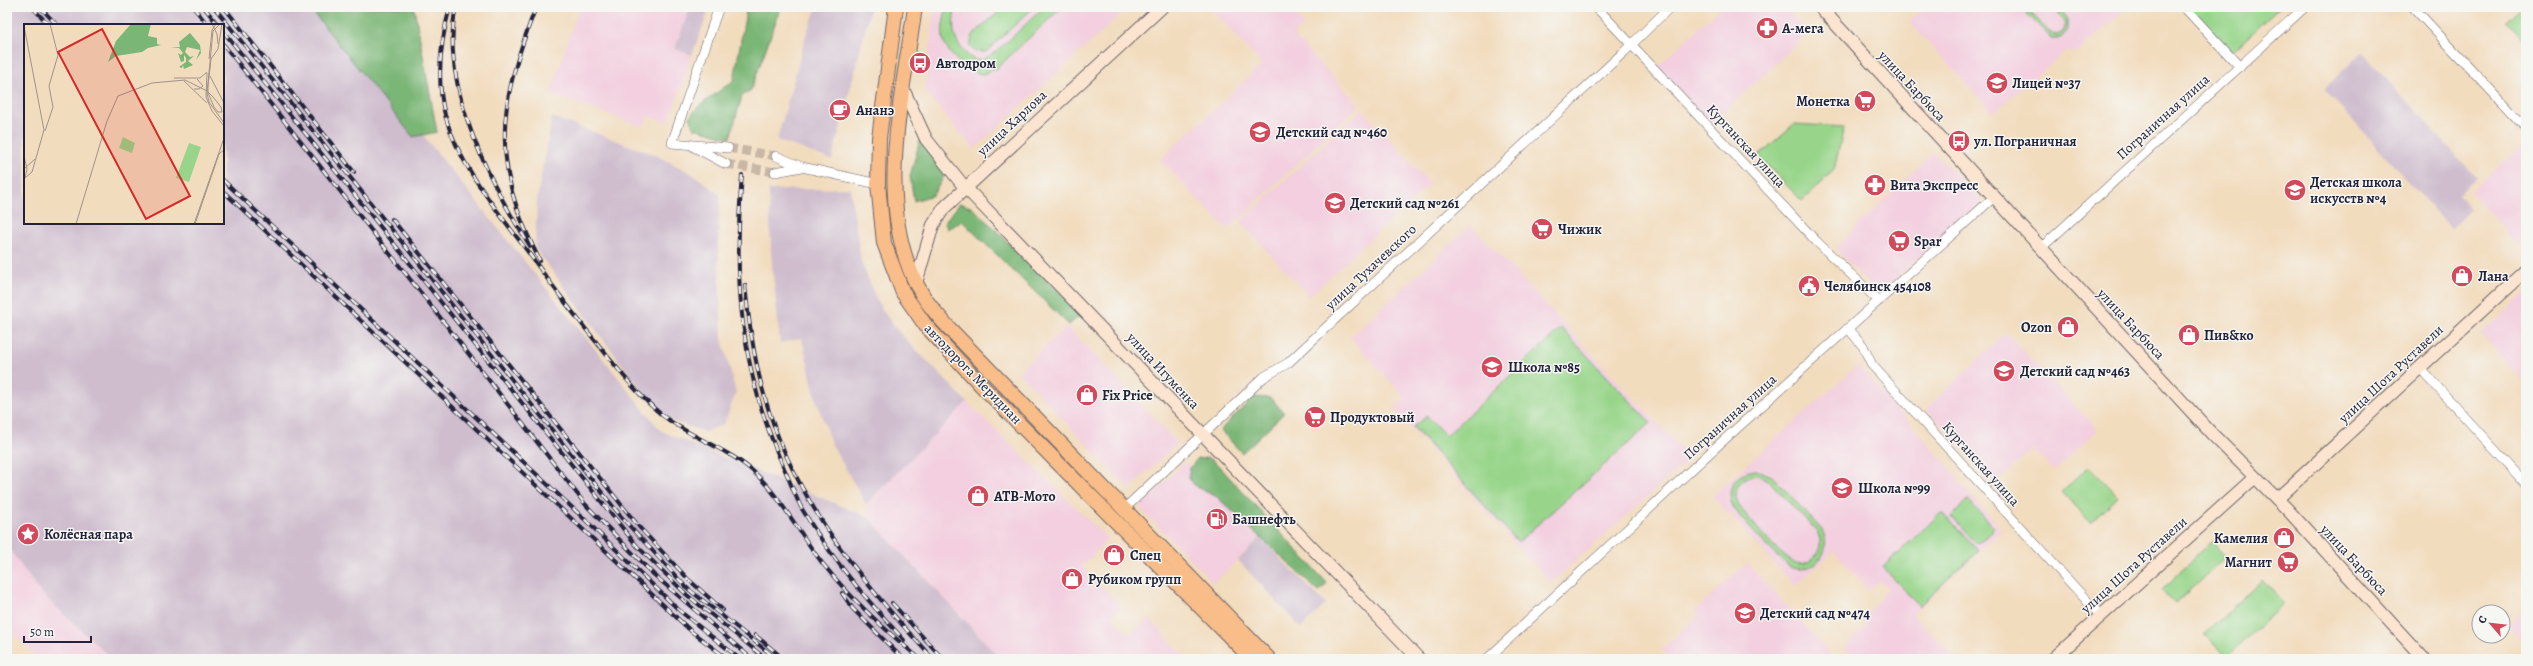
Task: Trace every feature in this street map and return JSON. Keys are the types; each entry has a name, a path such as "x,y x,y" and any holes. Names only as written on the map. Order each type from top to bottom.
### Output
{"main road":[{"name":"автодорога Меридиан","path":"896,7 880,138 878,184 884,243 892,270 903,293 914,311 981,385 1252,659"},
{"name":"автодорога Меридиан","path":"915,7 896,139 894,185 898,226 907,261 916,283 933,309 950,329 1123,510 1269,659"}],"street":[{"path":"719,7 672,143 691,146 728,148"},
{"name":"улица Харлова","path":"916,283 933,225 944,208 965,187 1162,7"},
{"name":"Курганская улица","path":"1596,7 1816,241 1878,301"},
{"name":"улица Тухачевского","path":"1123,510 1264,377 1293,358 1632,45 1670,7"},
{"name":"улица Барбюса","path":"1820,7 2254,478 2277,499 2424,659"},
{"path":"2184,7 2240,67"},
{"name":"Пограничная улица","path":"2041,248 2305,7"},
{"path":"2413,7 2526,128"},
{"name":"улица Игуменка","path":"904,91 926,139 965,187 1419,659"},
{"path":"691,146 726,164"},
{"path":"776,156 802,168 878,184"},
{"path":"775,172 802,168"},
{"name":"Пограничная улица","path":"1487,659 1848,328 1994,197"},
{"name":"улица Шота Руставели","path":"2277,499 2526,270"},
{"name":"Курганская улица","path":"1848,328 1863,346 1872,364 2100,615"},
{"path":"2420,368 2526,484"},
{"name":"улица Шота Руставели","path":"2053,659 2100,615 2254,478"}],"shaded area":[{"path":"7,7 320,7 661,431 868,517 1001,659 112,659 40,592 7,546"},
{"path":"579,7 622,7 632,11 633,7 690,7 675,49 692,55 668,123 648,116 644,127 550,94"},
{"path":"690,7 710,7 692,55 675,49"},
{"path":"817,7 871,7 832,160 777,140 807,32"},
{"path":"935,7 1129,7 974,149 925,92"},
{"name":"Детский сад №460","path":"1209,7 1288,7 1304,25 1293,35 1359,105 1227,230 1160,160 1262,64"},
{"path":"1721,7 1785,7 1808,33 1711,124 1657,67"},
{"name":"Лицей №37","path":"1925,7 2128,7 2078,51 2071,53 2067,51 1993,113 1909,22"},
{"path":"2362,52 2477,178 2458,194 2470,209 2451,229 2324,89"},
{"name":"Детский сад №261","path":"1362,109 1430,184 1309,296 1240,222"},
{"path":"552,117 658,156 693,174 720,195 718,248 722,338 736,393 724,424 705,432 672,421 644,394 535,248 537,200"},
{"path":"2523,145 2526,149 2526,238 2518,246 2470,191"},
{"path":"1933,153 1983,201 1878,294 1835,248"},
{"path":"850,188 861,261 877,301 894,327 967,402 866,504 831,443 815,396 802,338 780,343 771,254 769,190"},
{"name":"Школа №85","path":"1471,225 1690,458 1551,583 1394,409 1405,398 1350,337"},
{"path":"2526,293 2526,384 2480,334"},
{"path":"1067,326 1177,443 1129,489 1018,372"},
{"name":"Детский сад №463","path":"2006,333 2098,430 2054,471 2032,449 1996,483 1926,409"},
{"name":"Школа №99","path":"1858,365 1959,478 1957,481 1995,521 2001,531 1912,614 1956,659 1854,659 1844,648 1867,625 1862,619 1888,589 1880,581 1869,590 1834,551 1795,586 1712,496"},
{"path":"967,402 1108,539 1082,566 1121,607 1111,615 1118,624 1129,635 1148,617 1187,659 1001,659 868,517 866,504"},
{"path":"1185,462 1260,538 1214,583 1139,507"},
{"path":"1260,538 1326,604 1301,628 1238,560"},
{"path":"7,546 40,592 112,659 38,659 7,628"},
{"name":"Детский сад №474","path":"1747,563 1835,659 1671,659 1662,649 1699,615 1695,611"},
{"path":"2526,608 2526,644 2511,628 2511,622"}],"green space":[{"path":"309,7 414,7 437,132 413,137"},
{"path":"745,7 781,7 751,90 742,96 730,138 694,128 689,117 699,106 734,80 746,11"},
{"path":"946,7 955,7 954,31 960,47 968,56 980,60 994,53 1044,7 1062,7 996,69 982,74 976,73 964,66 948,50 942,31"},
{"path":"1004,7 1034,7 986,52 974,51 970,47 972,36"},
{"path":"2020,7 2026,7 2049,32 2057,35 2063,32 2066,24 2053,7 2058,7 2068,19 2068,30 2061,38 2051,38"},
{"path":"2189,7 2280,7 2231,53"},
{"path":"2521,7 2526,10 2526,43 2506,21"},
{"path":"1794,124 1844,127 1834,170 1802,201 1758,156"},
{"path":"920,140 926,144 946,173 933,195 914,201 910,176"},
{"path":"960,203 973,208 1082,314 1069,325 962,221 947,229 945,222"},
{"path":"1561,328 1651,423 1518,542 1413,427 1427,416 1446,436"},
{"path":"1254,397 1271,398 1284,413 1242,453 1220,430"},
{"path":"1208,458 1216,463 1327,583 1319,592 1217,497 1196,487 1188,477 1190,468 1197,459"},
{"path":"2089,466 2118,497 2090,523 2062,492"},
{"path":"1757,470 1772,476 1822,530 1825,537 1825,549 1817,562 1804,569 1796,569 1787,565 1751,529 1736,511 1733,506 1730,493 1734,481 1744,473","holes":["1757,475 1768,480 1816,530 1820,539 1820,548 1816,556 1806,563 1797,563 1788,559 1765,537 1739,506 1736,495 1742,481 1746,478"]},
{"path":"1969,501 1993,527 1992,531 1978,543 1974,542 1952,517 1965,502"},
{"path":"1942,512 1978,551 1919,606 1883,567"},
{"path":"2212,541 2226,556 2175,604 2162,590"},
{"path":"2262,580 2284,603 2227,657 2205,634"}],"tunnel":[{"path":"728,148 776,156"},
{"path":"726,164 775,172"}],"railway":[{"path":"32,7 48,24"},
{"path":"40,7 56,24"},
{"path":"193,7 207,24"},
{"path":"204,7 217,24"},
{"path":"214,7 624,520 687,588 777,659"},
{"path":"224,7 354,172"},
{"path":"450,7 440,61 442,102 451,134 469,170 492,204 575,316 639,393 662,415 686,431 736,458 758,476 776,497 823,564 845,590 869,614 920,659"},
{"path":"456,7 453,37 455,68 461,99 471,131 484,163 514,221 530,246"},
{"path":"536,7 526,33 511,83 505,132 506,157 510,184 520,217 540,261"},
{"path":"224,32 637,546 687,595 766,659"},
{"path":"224,45 429,303 585,504 653,574 752,659"},
{"path":"742,175 739,214 739,251 743,324 749,360 769,432 797,499 813,527 850,578 904,640"},
{"path":"224,181 579,514 681,612 740,659"},
{"path":"224,192 692,632 728,659"},
{"path":"392,219 640,528 689,580 723,610"},
{"path":"745,285 752,342 761,384 778,436 794,472 812,506 857,570 881,601 933,659"},
{"path":"842,593 853,609 903,659"},
{"path":"892,603 943,659"},
{"path":"755,635 778,654"}],"place":[{"name":"А-мега","path":"1767,28"},
{"name":"Автодром","path":"920,63"},
{"name":"Лицей №37","path":"1997,83"},
{"name":"Монетка","path":"1865,101"},
{"name":"Ананэ","path":"840,110"},
{"name":"Детский сад №460","path":"1260,132"},
{"name":"ул. Пограничная","path":"1959,141"},
{"name":"Вита Экспресс","path":"1875,185"},
{"name":"Детская школа искусств №4","path":"2295,190"},
{"name":"Детский сад №261","path":"1335,203"},
{"name":"Чижик","path":"1542,229"},
{"name":"Spar","path":"1899,241"},
{"name":"Лана","path":"2462,276"},
{"name":"Челябинск 454108","path":"1809,286"},
{"name":"Ozon","path":"2068,327"},
{"name":"Пив&ко","path":"2189,335"},
{"name":"Школа №85","path":"1492,367"},
{"name":"Детский сад №463","path":"2004,371"},
{"name":"Fix Price","path":"1087,395"},
{"name":"Продуктовый","path":"1315,417"},
{"name":"Школа №99","path":"1842,488"},
{"name":"АТВ-Мото","path":"978,496"},
{"name":"Башнефть","path":"1217,519"},
{"name":"Колёсная пара","path":"28,534"},
{"name":"Камелия","path":"2284,538"},
{"name":"Спец","path":"1114,555"},
{"name":"Магнит","path":"2288,562"},
{"name":"Рубиком групп","path":"1072,579"},
{"name":"Детский сад №474","path":"1745,613"}]}
